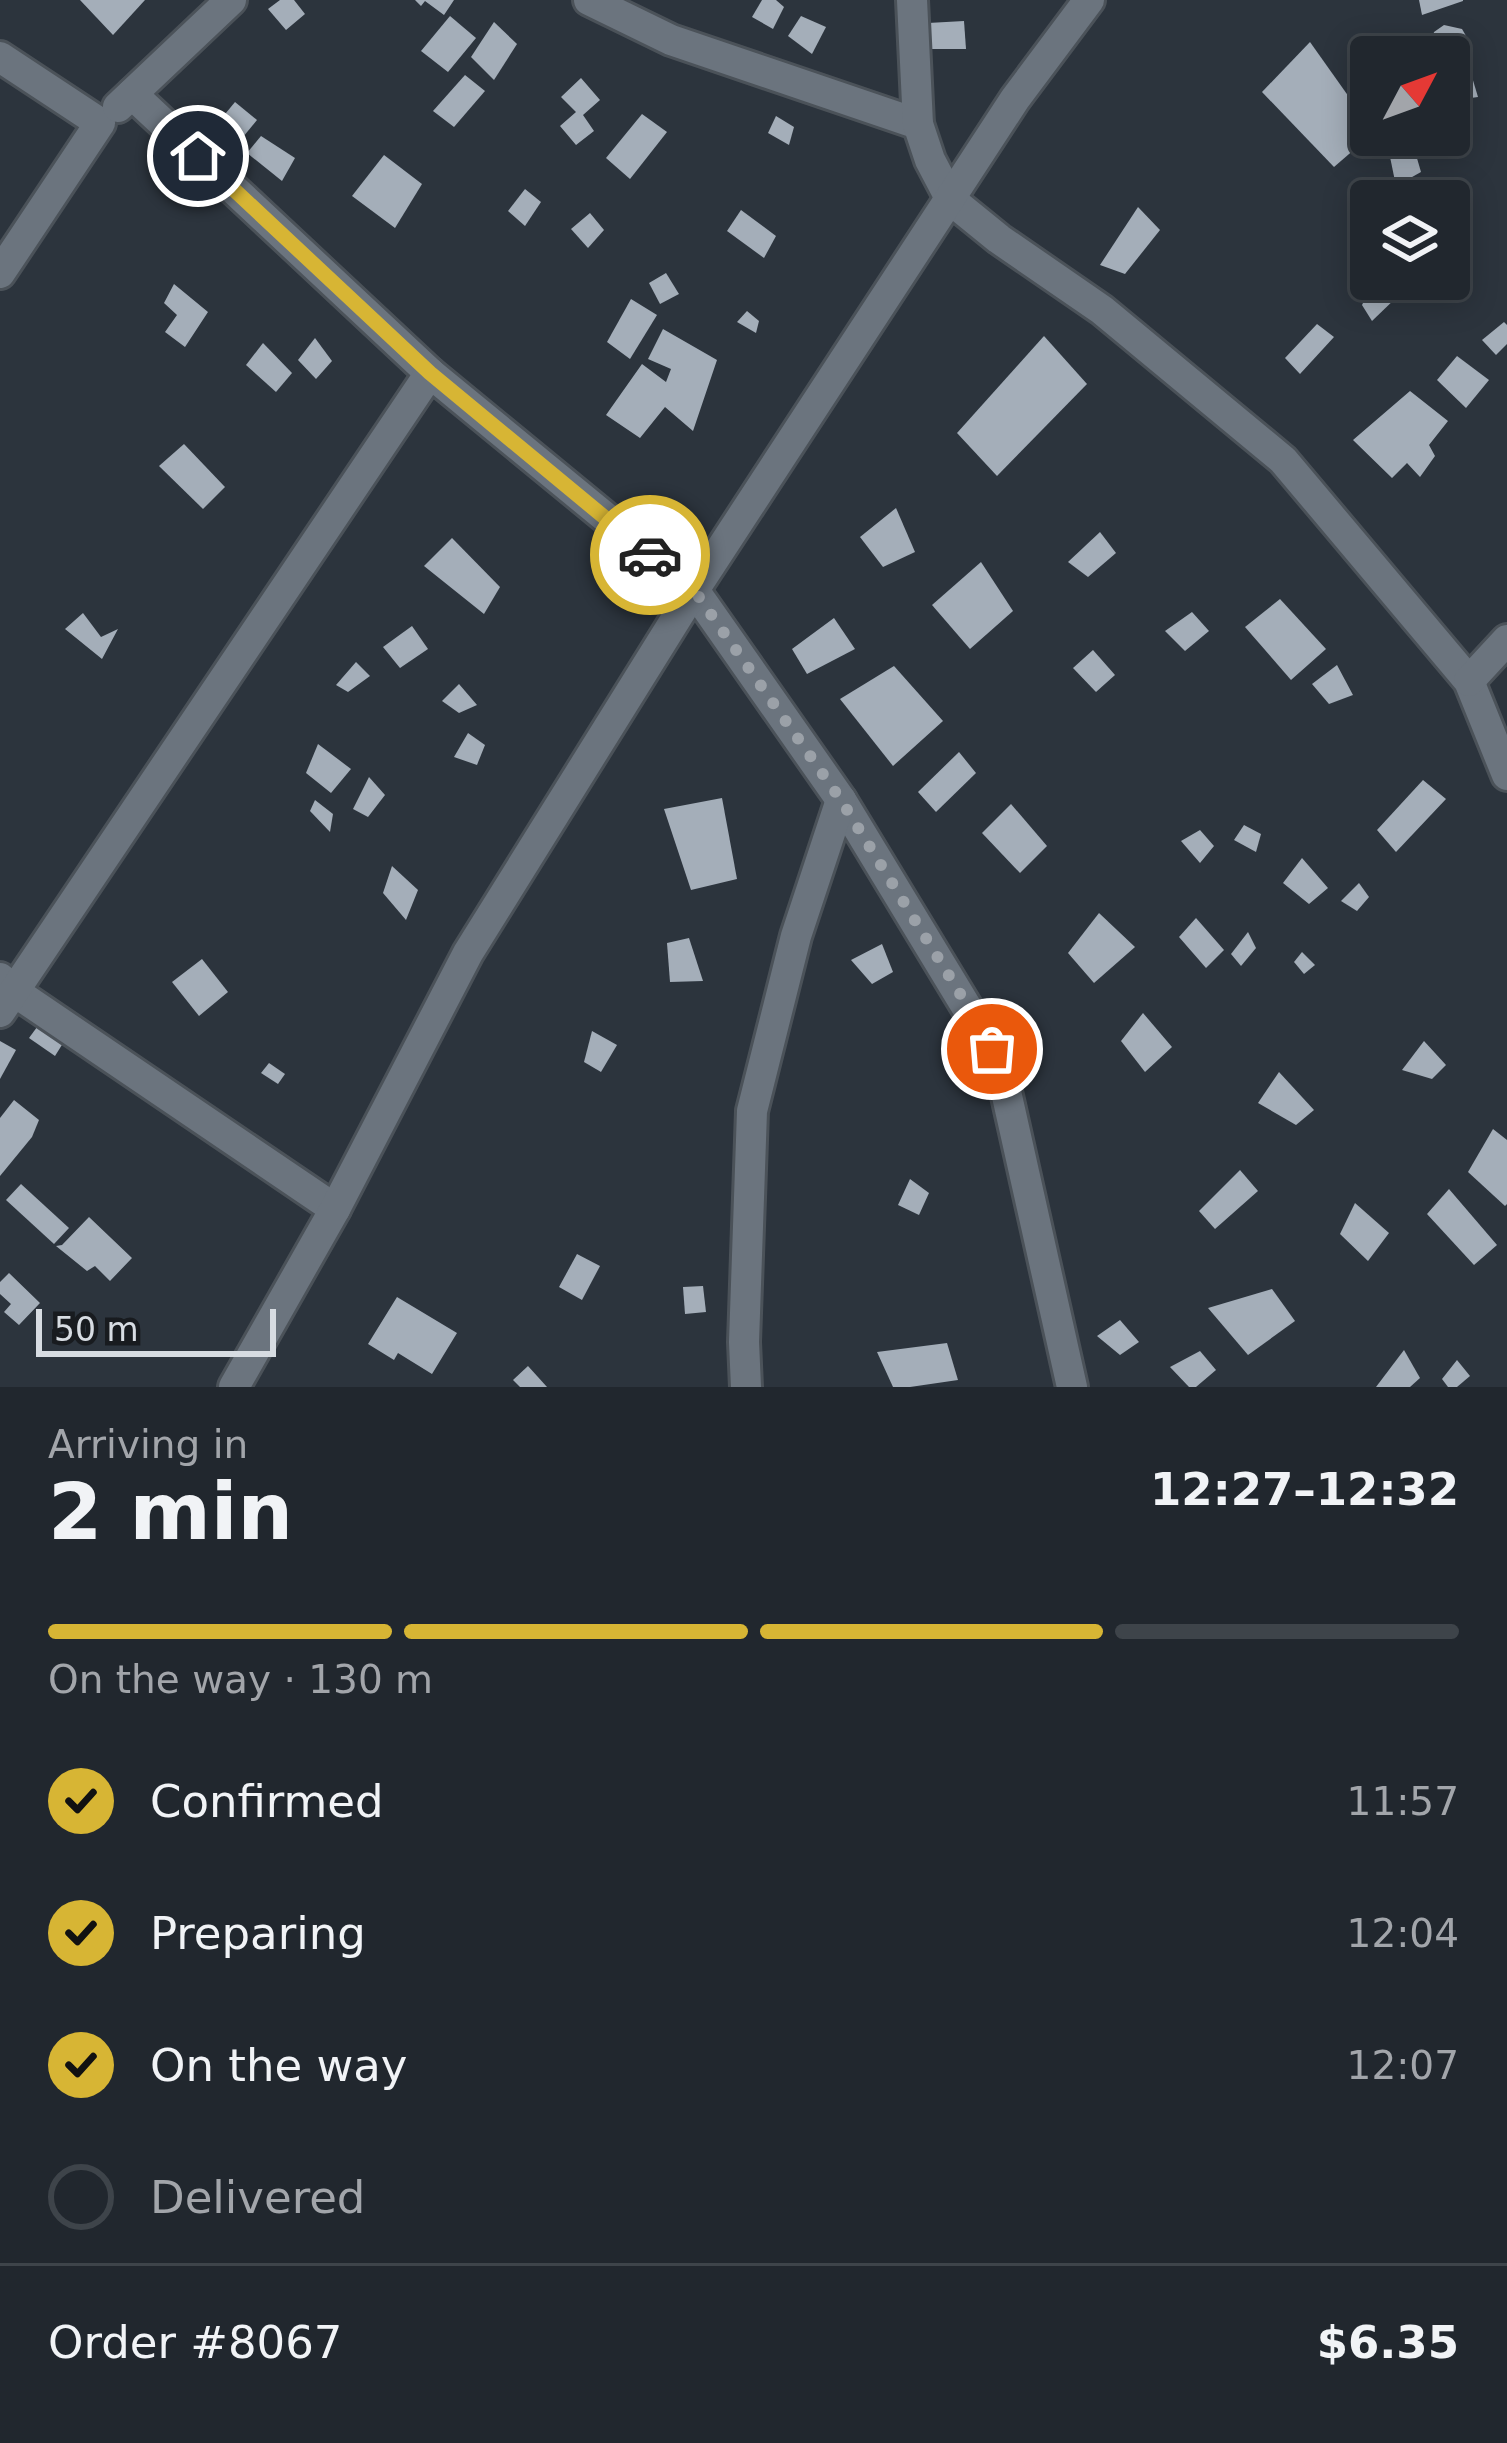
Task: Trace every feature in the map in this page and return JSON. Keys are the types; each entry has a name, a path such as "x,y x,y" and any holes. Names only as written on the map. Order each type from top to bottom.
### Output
{"street":[{"path":"0,273 100,123 231,0"},
{"path":"589,0 670,40 918,124"},
{"path":"912,0 918,124 951,200 1102,310 1283,460 1469,681 1507,776"},
{"path":"234,1387 335,1209 468,953 694,590 1015,99 1089,0"},
{"path":"0,57 100,123"},
{"path":"132,94 430,373 694,590 841,800 992,1049 1005,1087 1072,1387"},
{"path":"335,1209 5,994 430,373"},
{"path":"1469,681 1507,640"},
{"path":"746,1387 743,1342 752,1111 796,936 841,800"}],"building":[{"path":"80,0 145,0 113,35"},
{"path":"280,0 294,0 305,14 286,30 268,9"},
{"path":"415,0 454,0 444,15 425,1 421,6"},
{"path":"762,0 776,0 784,7 773,29 752,17"},
{"path":"1419,0 1463,0 1463,1 1422,15"},
{"path":"450,16 476,38 448,72 421,51"},
{"path":"801,16 826,27 812,54 788,36"},
{"path":"964,21 966,49 931,49 928,23"},
{"path":"494,22 517,44 494,80 471,57"},
{"path":"1444,25 1462,29 1466,36 1433,36"},
{"path":"1310,42 1350,98 1350,153 1334,167 1262,92"},
{"path":"465,75 485,91 454,127 433,111"},
{"path":"1472,77 1478,97 1470,98"},
{"path":"581,78 600,100 583,115 594,131 576,145 560,126 576,112 561,97"},
{"path":"235,102 257,120 243,137 221,119"},
{"path":"642,114 667,132 630,179 606,158"},
{"path":"776,116 794,127 789,145 768,133"},
{"path":"261,136 295,158 282,181 247,153"},
{"path":"384,155 422,184 395,228 352,196"},
{"path":"1390,156 1416,156 1421,172 1395,180"},
{"path":"525,189 541,202 525,226 508,211"},
{"path":"1138,207 1160,230 1125,274 1100,265"},
{"path":"741,210 776,236 764,258 727,231"},
{"path":"590,213 604,230 588,248 571,229"},
{"path":"666,273 679,294 660,304 649,283"},
{"path":"174,284 208,312 185,347 165,332 177,315 164,303"},
{"path":"631,299 657,315 630,359 607,342"},
{"path":"1364,300 1394,300 1372,321 1362,305"},
{"path":"747,311 759,321 756,333 737,322"},
{"path":"1504,322 1507,344 1496,355 1482,340"},
{"path":"1317,324 1334,337 1300,374 1285,358"},
{"path":"663,329 717,360 693,431 665,407 640,438 606,415 642,364 666,382 671,369 648,359"},
{"path":"1044,336 1087,384 997,476 957,433"},
{"path":"315,338 332,361 316,379 298,360"},
{"path":"263,343 292,373 276,392 246,365"},
{"path":"1457,356 1489,380 1466,408 1437,380"},
{"path":"1410,391 1448,421 1429,445 1435,456 1420,477 1407,463 1392,478 1353,440"},
{"path":"184,444 225,487 203,509 159,466"},
{"path":"896,508 915,552 883,567 860,537"},
{"path":"1100,532 1116,553 1088,577 1068,562"},
{"path":"452,538 500,587 484,614 424,566"},
{"path":"981,562 1013,611 970,649 932,605"},
{"path":"1280,599 1326,649 1291,680 1245,627"},
{"path":"1192,612 1209,631 1185,651 1165,631"},
{"path":"83,613 101,637 118,629 102,659 65,629"},
{"path":"834,618 855,649 807,674 792,649"},
{"path":"412,626 428,649 400,668 383,647"},
{"path":"1093,650 1115,675 1096,692 1073,668"},
{"path":"356,662 370,676 348,692 336,685"},
{"path":"1337,665 1353,695 1329,704 1312,684"},
{"path":"894,666 943,721 893,766 840,699"},
{"path":"459,684 477,705 459,713 442,701"},
{"path":"468,733 485,745 477,765 454,757"},
{"path":"318,744 351,769 331,793 306,773"},
{"path":"959,752 976,773 936,812 918,792"},
{"path":"369,777 385,795 368,817 353,809"},
{"path":"1423,780 1446,799 1396,852 1377,830"},
{"path":"722,798 737,879 691,890 664,809"},
{"path":"315,800 333,814 330,832 310,811"},
{"path":"1011,804 1047,846 1020,873 982,833"},
{"path":"1244,825 1261,834 1256,852 1234,840"},
{"path":"1200,830 1214,846 1200,863 1181,841"},
{"path":"1302,858 1328,888 1309,904 1283,883"},
{"path":"392,866 418,890 406,920 383,893"},
{"path":"1359,883 1369,897 1357,911 1341,901"},
{"path":"1099,913 1135,947 1094,983 1068,953"},
{"path":"1196,918 1224,950 1206,968 1179,937"},
{"path":"1248,932 1256,948 1241,966 1231,954"},
{"path":"689,938 703,981 670,982 667,943"},
{"path":"882,944 893,972 872,984 851,960"},
{"path":"1302,952 1315,965 1304,974 1294,962"},
{"path":"202,959 228,992 199,1016 172,982"},
{"path":"1143,1013 1172,1047 1145,1072 1121,1041"},
{"path":"40,1023 65,1040 55,1056 29,1038"},
{"path":"592,1031 617,1045 601,1072 584,1062"},
{"path":"0,1041 16,1050 0,1079"},
{"path":"1424,1041 1446,1065 1432,1079 1402,1070"},
{"path":"269,1063 285,1074 278,1084 261,1073"},
{"path":"1279,1072 1314,1110 1296,1125 1258,1103"},
{"path":"14,1100 39,1120 32,1137 0,1176 0,1118"},
{"path":"1493,1129 1507,1140 1505,1206 1468,1172"},
{"path":"1240,1170 1258,1191 1215,1229 1199,1211"},
{"path":"910,1179 929,1193 919,1215 898,1205"},
{"path":"21,1184 69,1228 54,1244 6,1200"},
{"path":"1449,1189 1497,1245 1474,1265 1427,1214"},
{"path":"1355,1203 1389,1233 1368,1261 1340,1234"},
{"path":"89,1217 132,1258 110,1281 95,1266 87,1271 56,1246"},
{"path":"577,1254 600,1266 582,1300 559,1287"},
{"path":"9,1273 40,1303 19,1325 4,1312 11,1304 0,1294 0,1282"},
{"path":"703,1286 706,1312 685,1314 683,1287"},
{"path":"1272,1289 1295,1321 1248,1355 1208,1308"},
{"path":"397,1297 457,1333 432,1374 398,1353 394,1360 368,1344"},
{"path":"1120,1320 1139,1342 1120,1355 1097,1336"},
{"path":"947,1343 958,1380 910,1387 893,1387 877,1352"},
{"path":"1404,1350 1420,1378 1410,1387 1376,1387"},
{"path":"1200,1351 1216,1370 1196,1387 1189,1387 1170,1367"},
{"path":"1457,1360 1470,1376 1457,1387 1448,1387 1442,1379"},
{"path":"528,1366 547,1387 520,1387 513,1380"}],"way so far":[{"path":"650,555 694,590 841,800 992,1049"}],"route":[{"path":"198,156 430,373 650,555"}]}
